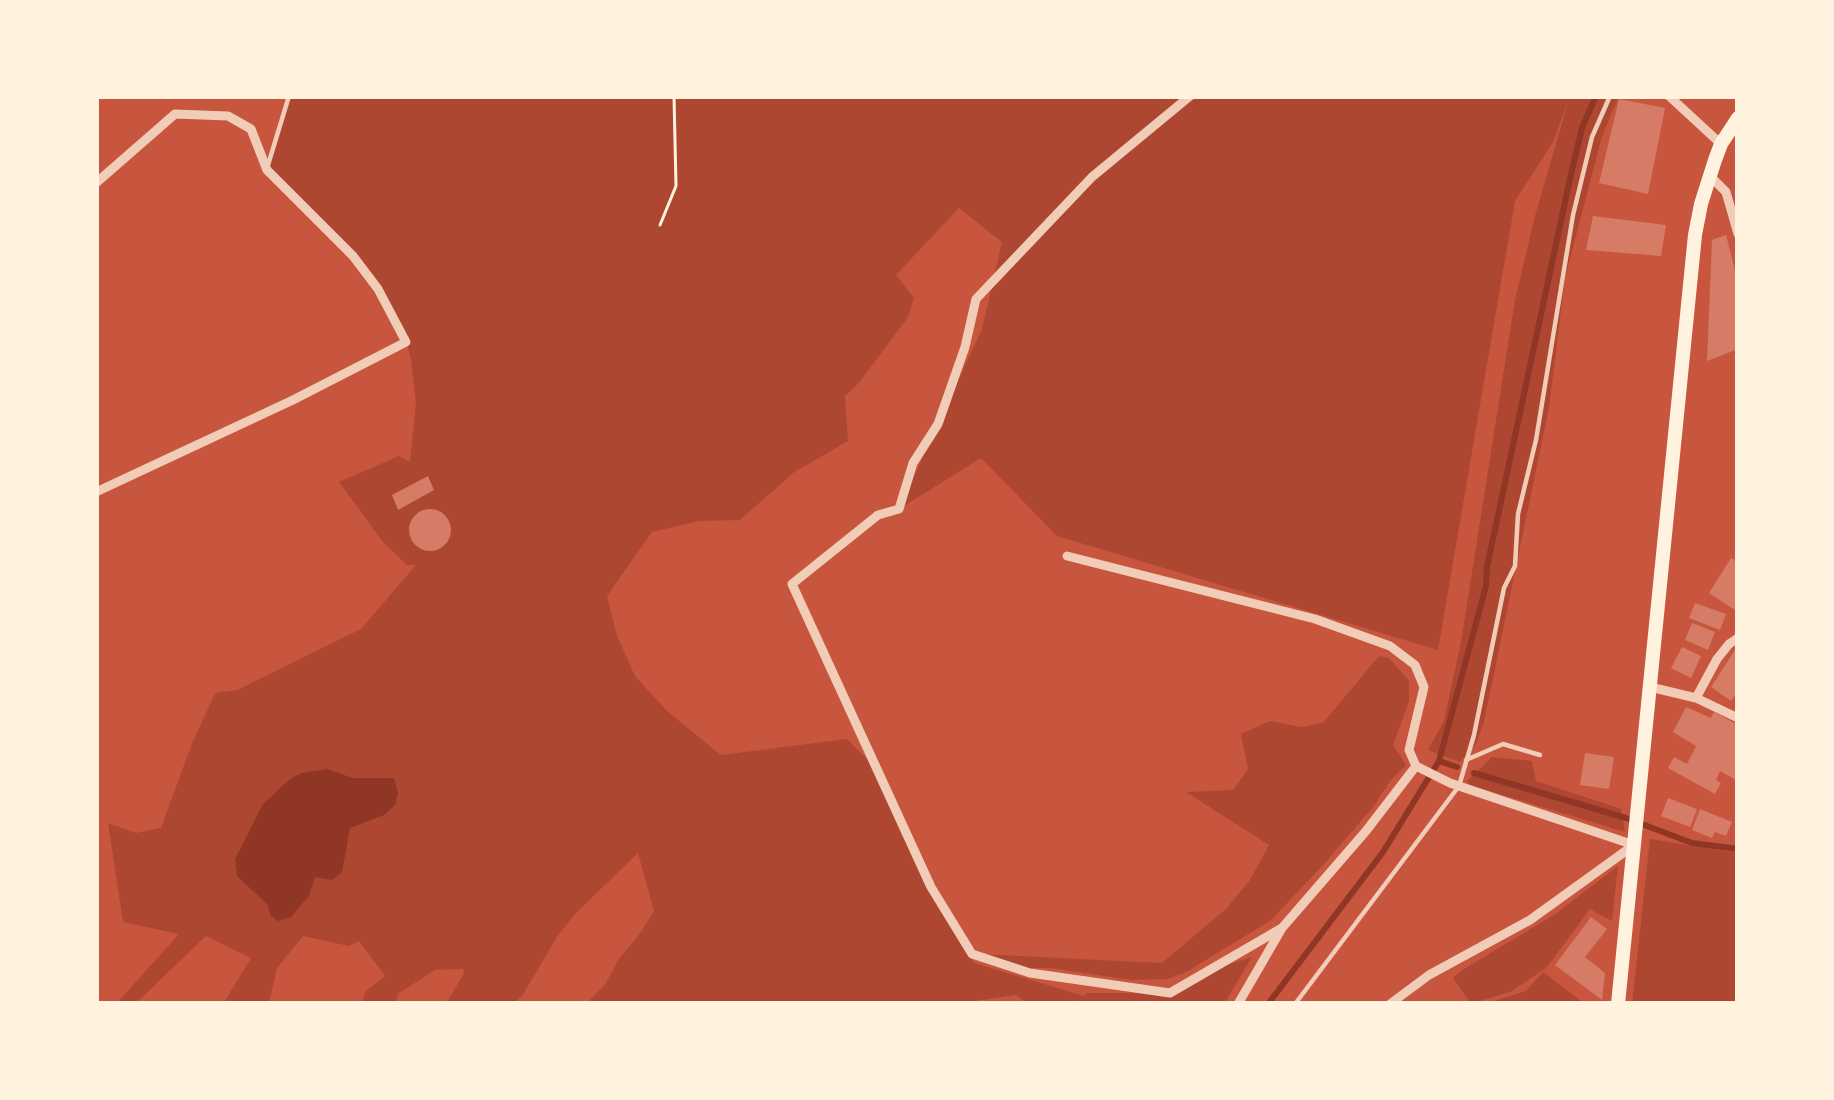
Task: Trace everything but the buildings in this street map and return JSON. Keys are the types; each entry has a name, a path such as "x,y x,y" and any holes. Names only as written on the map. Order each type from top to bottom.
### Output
{"main road":[{"path":"1618,1004 1695,235 1721,144 1738,118"}],"street":[{"path":"1190,96 1092,177 976,299 938,424 914,463 899,509 878,515 792,584 931,886 973,954 1030,973 1170,993 1282,928"},
{"path":"1669,96 1721,144"},
{"path":"96,183 175,114 228,116 251,129 267,170 353,256 378,289 406,342 96,492"},
{"path":"1710,176 1726,192 1738,234"},
{"path":"1067,556 1315,619 1390,646 1415,665 1424,687 1409,749 1420,768 1454,785 1635,839"},
{"path":"1696,698 1717,658 1738,638"},
{"path":"1650,687 1696,698 1738,718"},
{"path":"1238,1004 1282,928 1420,768"},
{"path":"1390,1004 1429,975 1530,920 1635,839"}],"lane":[{"path":"267,170 289,96"},
{"path":"1295,1004 1454,785 1466,760 1504,588 1515,566 1518,514 1536,440 1573,215 1592,137 1610,96"},
{"path":"1466,760 1503,744 1540,755"}],"path":[{"path":"660,225 676,186 674,96"}],"shaded area":[{"path":"289,96 1619,96 1602,136 1565,278 1549,407 1484,722 1475,746 1460,762 1428,750 1444,721 1461,642 1515,300 1569,99 1553,142 1515,201 1438,650 1057,536 981,458 899,509 982,329 1002,242 959,208 896,275 914,298 908,317 845,396 848,441 793,473 740,520 699,521 652,532 607,596 617,636 635,676 668,712 721,755 847,739 875,767 974,963 1084,996 1170,993 1201,973 1252,957 1224,1004 1077,1004 1079,1000 1074,1004 1027,1004 1016,995 955,1004 586,1004 605,985 654,911 638,853 574,915 513,1004 462,1004 462,1000 446,1004 463,969 435,970 399,993 395,1004 361,1004 366,991 385,976 359,941 349,946 303,936 277,968 269,1004 223,1004 251,958 206,936 135,1004 116,1004 179,934 123,922 108,823 136,833 161,828 215,693 237,690 361,629 416,565 407,565 383,542 339,482 399,456 410,462 416,403 411,359 406,342 353,256 267,170"},
{"path":"1379,656 1389,658 1409,681 1409,701 1393,745 1406,765 1271,920 1168,979 1014,968 977,954 1162,963 1226,909 1250,880 1269,845 1186,792 1233,790 1248,769 1241,734 1270,721 1301,727 1323,723"},
{"path":"1492,757 1532,761 1536,781 1621,809 1625,832 1470,785 1467,781"},
{"path":"328,769 352,778 394,778 395,805 384,815 350,828 342,872 332,880 315,877 309,896 291,917 278,921 237,876 235,859 263,804 301,773"},
{"path":"1650,839 1738,853 1738,1004 1632,1004"},
{"path":"1618,866 1612,921 1590,909 1547,967 1512,991 1471,1004 1453,978 1459,972 1554,915"},
{"path":"1543,972 1585,1004 1484,1004 1526,991"}],"waterway":[{"path":"1268,1004 1383,852 1439,761 1486,586 1571,174 1596,96"},
{"path":"1439,761 1457,767"},
{"path":"1474,773 1626,818 1692,843 1738,849"}]}
